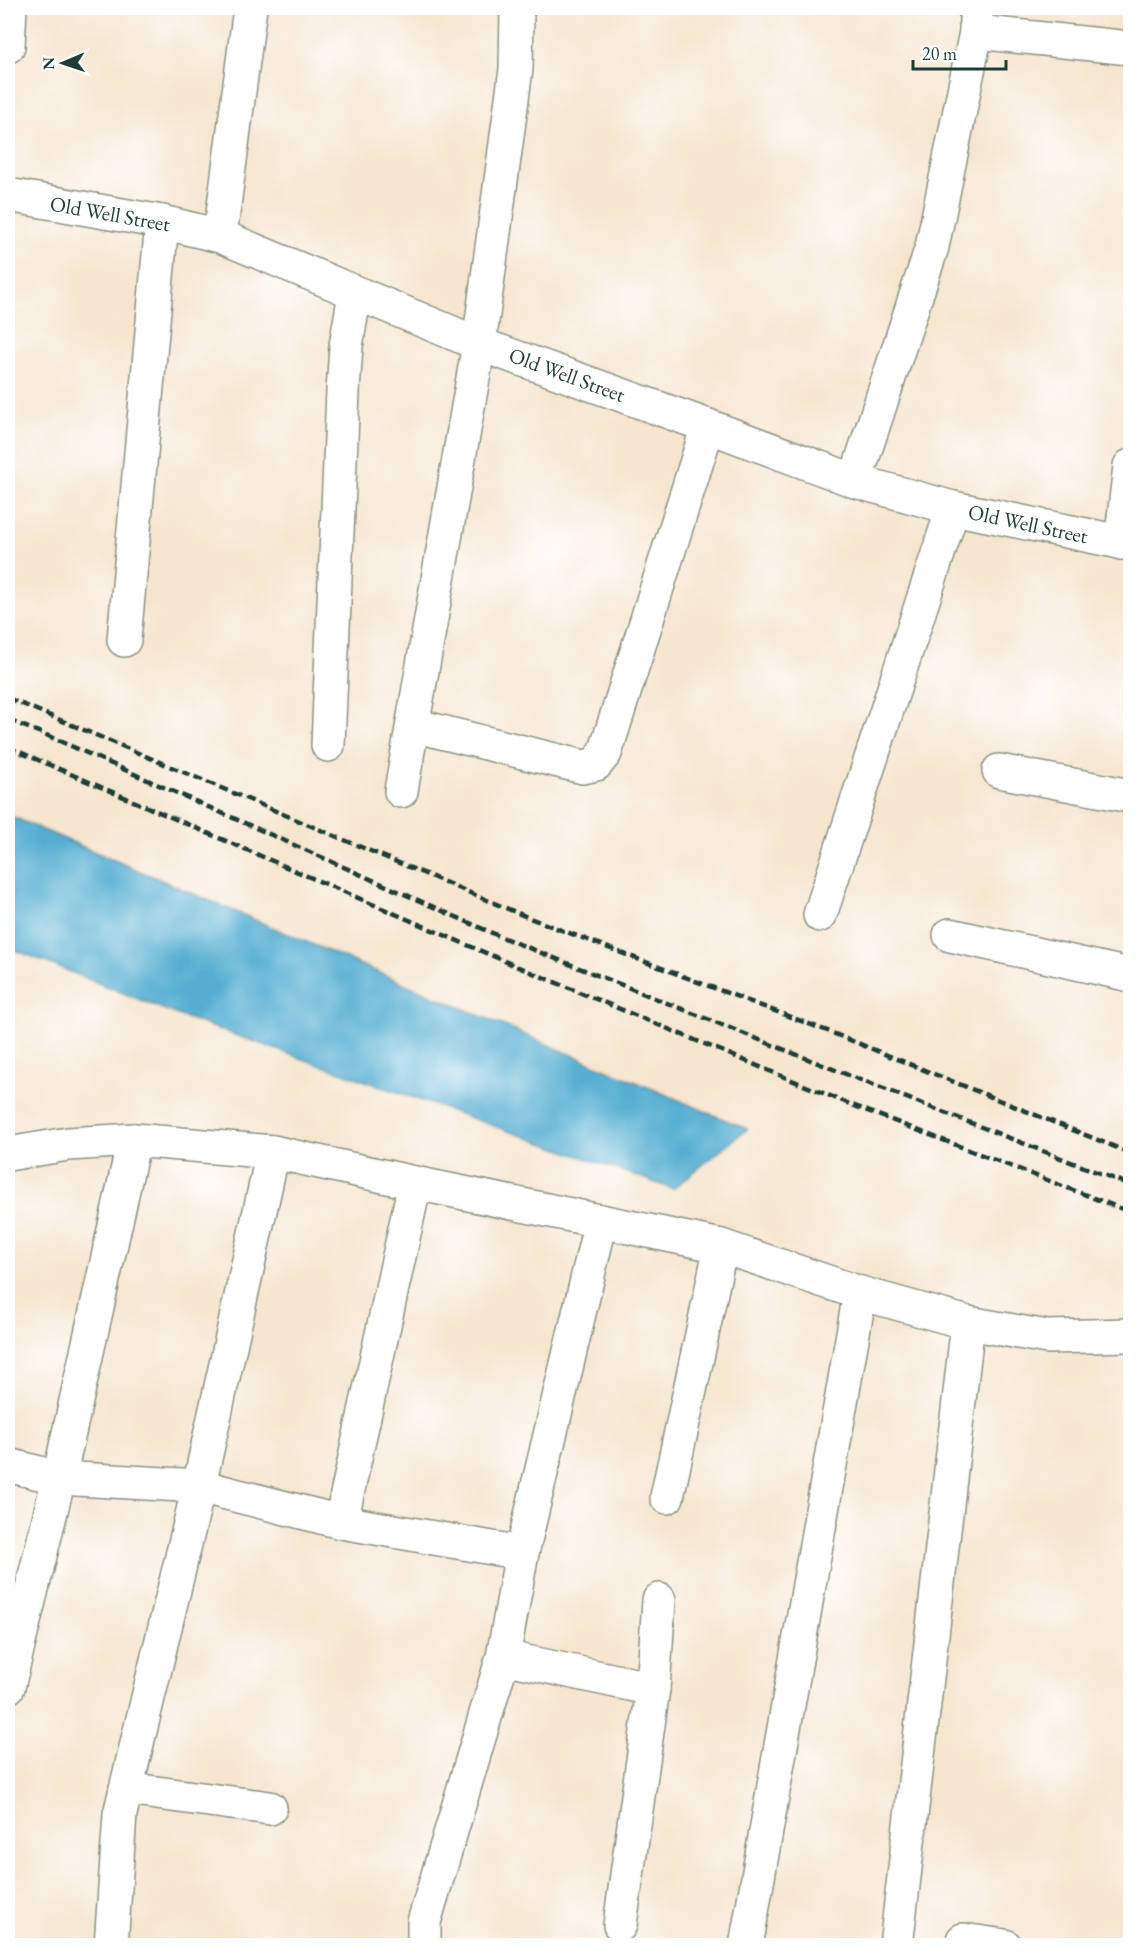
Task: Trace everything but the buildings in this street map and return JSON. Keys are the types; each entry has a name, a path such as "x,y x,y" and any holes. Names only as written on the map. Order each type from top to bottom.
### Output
{"street":[{"path":"8,46 10,8"},
{"path":"220,236 250,8"},
{"path":"401,791 479,344 516,69 518,8"},
{"path":"855,481 932,248 976,20 1131,48"},
{"name":"Old Well Street","path":"8,195 162,222 220,236 479,344 855,481 954,508 1126,544"},
{"path":"124,640 162,222"},
{"path":"328,745 343,391 346,346 355,293"},
{"path":"413,725 583,767 596,764 605,753 708,426"},
{"path":"1126,544 1131,466"},
{"path":"820,915 954,508"},
{"path":"999,771 1131,796"},
{"path":"950,935 1131,975"},
{"path":"8,1687 59,1478 134,1140"},
{"path":"8,1154 68,1144 134,1140 273,1152 415,1184 721,1246 860,1293 968,1323 1047,1337 1131,1335"},
{"path":"111,1946 120,1814 199,1486 273,1152"},
{"path":"341,1522 415,1184"},
{"path":"424,1946 424,1922 503,1657 522,1553 600,1221"},
{"path":"667,1497 721,1246"},
{"path":"746,1946 860,1293"},
{"path":"896,1946 968,1323"},
{"path":"8,1465 59,1478 199,1486 341,1522 522,1553"},
{"path":"621,1925 653,1689 659,1600"},
{"path":"503,1657 653,1689"},
{"path":"126,1790 270,1808"},
{"path":"963,1940 1005,1946"}],"water":[{"path":"8,815 747,1129 673,1189 178,1015 8,947"}],"railway":[{"path":"8,698 527,917 830,1032 1130,1153"},
{"path":"8,720 499,936 1130,1185"},
{"path":"8,747 516,966 852,1105 1130,1212"}]}
